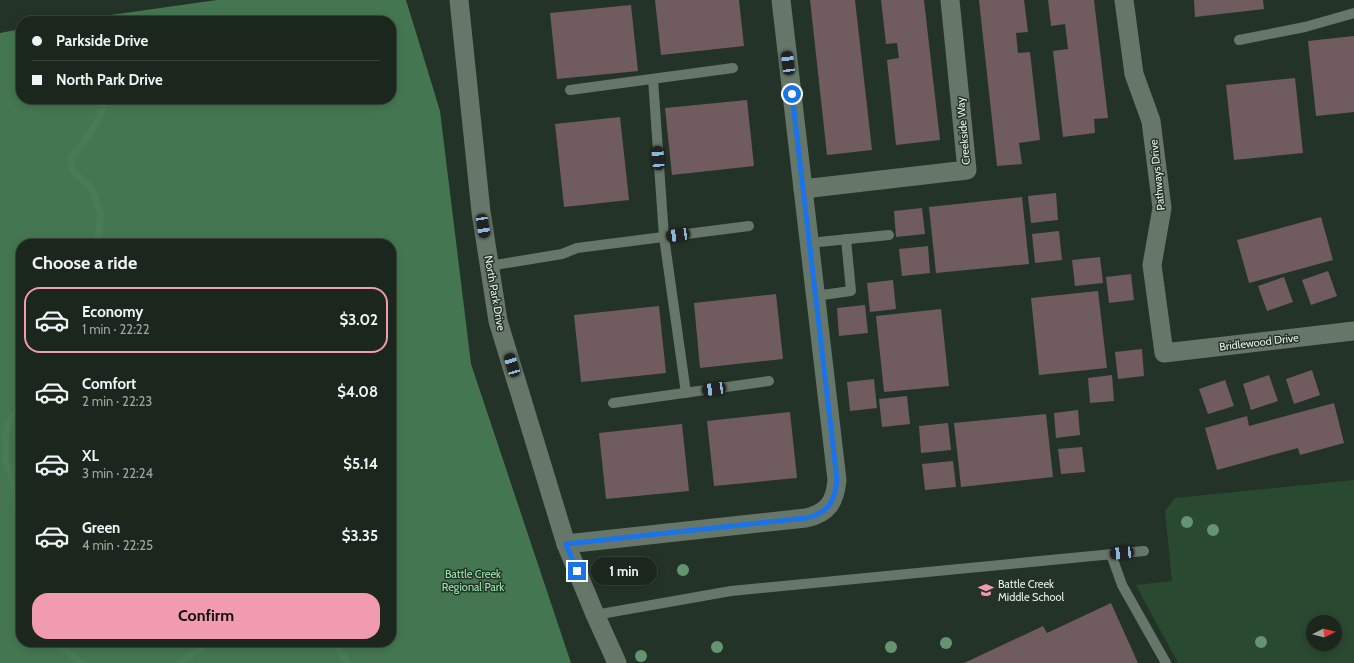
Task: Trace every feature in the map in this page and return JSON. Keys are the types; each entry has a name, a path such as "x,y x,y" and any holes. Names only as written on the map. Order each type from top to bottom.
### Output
{"street":[{"name":"North Park Drive","path":"459,0 481,212 498,321 566,544 595,615 617,663"},
{"path":"566,544 806,518 818,515 829,506 836,492 837,480 781,0"},
{"name":"Creekside Way","path":"803,189 967,170 950,0"},
{"name":"Pathways Drive","path":"1124,0 1134,74 1151,121 1162,208 1152,265 1164,353"},
{"name":"Bridlewood Drive","path":"1164,353 1354,331"}],"lane":[{"path":"1239,40 1304,27 1354,13"},
{"path":"570,90 733,68"},
{"path":"652,79 664,237 686,393"},
{"path":"489,266 562,254 577,248 749,226"},
{"path":"809,242 889,235"},
{"path":"815,296 851,291 846,239"},
{"path":"613,403 770,381"},
{"path":"595,615 731,591 1144,551"},
{"path":"1111,554 1122,585 1166,663"}],"green space":[{"name":"Battle Creek Regional Park","path":"217,0 406,0 440,111 471,364 571,663 0,663 0,33 16,30 16,104 396,104 396,16 103,16"},
{"path":"1354,480 1354,663 1178,663 1136,585 1172,581 1165,511 1175,498"}],"building":[{"path":"655,0 739,0 744,46 661,55"},
{"path":"810,0 855,0 872,150 827,155"},
{"path":"881,0 924,0 940,140 896,145 887,60 899,58 897,43 886,44"},
{"path":"979,0 1024,0 1028,32 1016,33 1018,53 1030,52 1040,140 1019,143 1022,164 997,166"},
{"path":"1048,0 1094,0 1108,118 1094,119 1095,133 1063,137 1053,51 1068,49 1065,24 1051,26"},
{"path":"1194,0 1263,0 1264,9 1195,17"},
{"path":"631,5 638,71 557,79 550,13"},
{"path":"1354,36 1354,112 1316,116 1308,41"},
{"path":"1295,78 1303,153 1234,160 1226,85"},
{"path":"747,100 754,166 672,175 665,108"},
{"path":"620,117 629,200 564,207 555,124"},
{"path":"1056,193 1058,220 1031,223 1028,196"},
{"path":"1022,197 1029,264 936,273 929,207"},
{"path":"922,208 925,234 896,237 894,211"},
{"path":"1321,217 1333,260 1249,283 1237,240"},
{"path":"1059,231 1062,260 1035,263 1032,234"},
{"path":"928,246 930,273 902,276 899,249"},
{"path":"1100,257 1103,283 1075,286 1072,260"},
{"path":"1328,271 1337,296 1311,305 1302,280"},
{"path":"1131,274 1134,300 1109,303 1106,277"},
{"path":"1284,277 1293,302 1267,311 1258,286"},
{"path":"893,280 896,309 870,312 867,283"},
{"path":"1098,291 1107,368 1039,375 1031,298"},
{"path":"776,294 783,359 700,368 694,303"},
{"path":"865,305 868,333 839,336 837,308"},
{"path":"659,306 666,373 581,382 574,315"},
{"path":"941,309 949,386 884,392 876,316"},
{"path":"1142,349 1144,376 1118,379 1115,352"},
{"path":"1312,370 1320,395 1294,404 1286,379"},
{"path":"1112,375 1114,401 1090,403 1088,378"},
{"path":"1269,375 1278,401 1251,410 1243,384"},
{"path":"874,379 877,408 850,411 847,382"},
{"path":"1225,380 1234,406 1208,414 1199,389"},
{"path":"907,396 910,424 882,427 879,399"},
{"path":"1334,403 1344,443 1300,455 1298,448 1217,470 1205,428 1247,416 1249,426"},
{"path":"1078,410 1080,435 1056,438 1054,413"},
{"path":"790,412 797,478 714,486 707,421"},
{"path":"1046,414 1053,477 961,487 954,423"},
{"path":"948,423 951,450 921,453 919,426"},
{"path":"682,424 689,491 606,499 599,433"},
{"path":"1082,447 1085,472 1061,474 1058,449"},
{"path":"953,461 956,487 925,490 922,464"},
{"name":"Battle Creek Middle School","path":"1111,603 1138,663 964,663 1043,626 1047,633"}],"waterway":[{"path":"98,239 101,214 91,188 73,171 71,158 87,138 97,122 103,104"},
{"path":"16,414 12,417 6,431 5,459 14,485 16,504"},
{"path":"61,647 82,663"},
{"path":"180,663 201,647"},
{"path":"337,647 348,663"}],"place":[{"name":"Battle Creek Middle School","path":"986,590"}],"route":[{"path":"577,571 566,544 806,518 818,515 829,506 836,492 837,480 792,94"}]}
